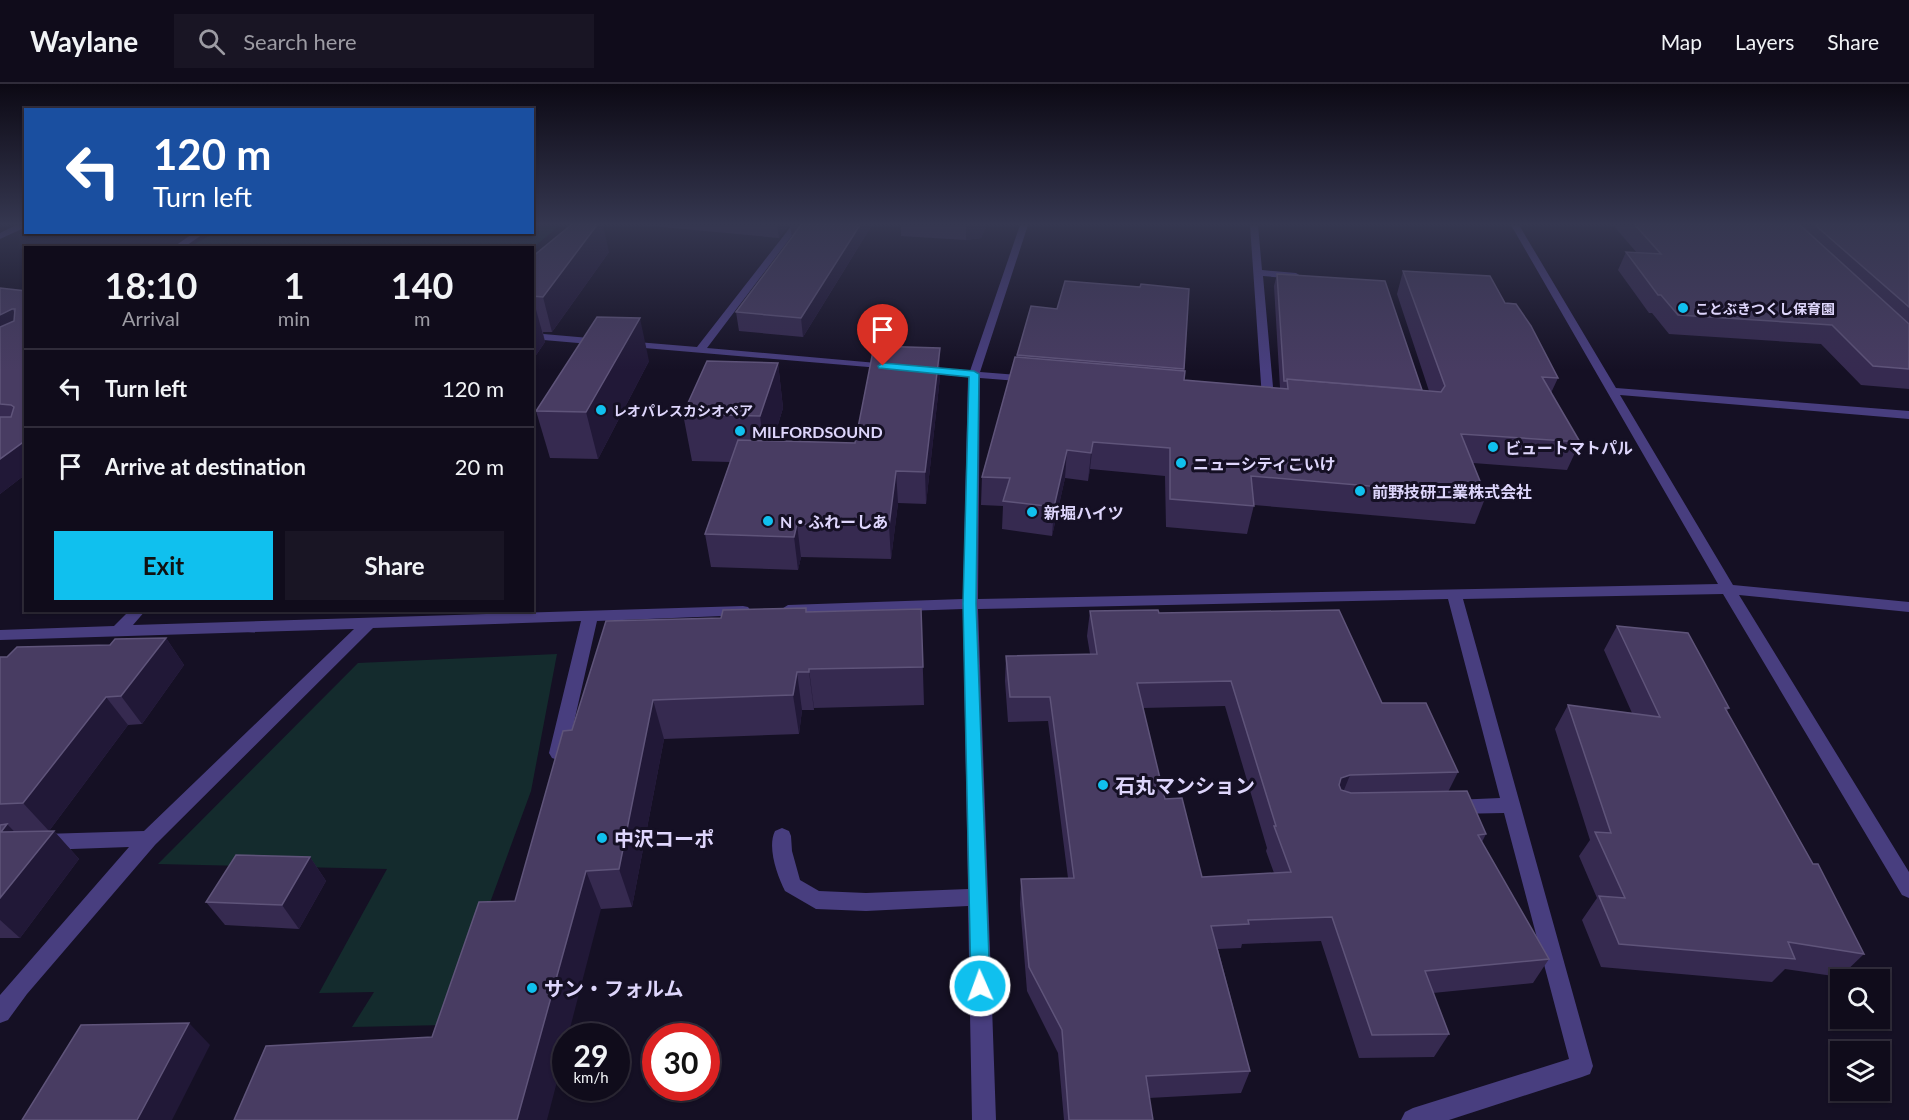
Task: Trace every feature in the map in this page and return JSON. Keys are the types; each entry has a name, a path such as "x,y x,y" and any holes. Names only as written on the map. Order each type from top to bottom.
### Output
{"street":[{"path":"700,350 759,273"},
{"path":"984,1120 970,604 974,374 1008,273"},
{"path":"1258,273 1268,398"},
{"path":"1263,273 1304,276"},
{"path":"1543,273 1728,589 1909,889"},
{"path":"534,336 1045,380"},
{"path":"1612,391 1909,415"},
{"path":"0,635 970,604 1728,589 1909,607"},
{"path":"1413,1120 1582,1066 1454,595"},
{"path":"117,632 137,612"},
{"path":"557,758 590,616"},
{"path":"0,1014 19,987 148,839 368,624"},
{"path":"1432,807 1511,805"},
{"path":"782,836 782,851 792,885 816,900 866,902 978,897"},
{"path":"23,843 148,839"}],"green space":[{"path":"557,654 531,791 445,1025 352,1027 374,992 319,993 387,869 158,864 358,663"}],"building":[{"path":"534,273 561,273 543,297 534,296"},
{"path":"765,273 829,273 801,318 736,312"},
{"path":"1404,273 1490,276 1505,303 1516,304 1531,326 1558,378 1542,377 1580,442 1461,434 1486,496 1251,476 1254,506 1170,499 1170,448 1093,442 1091,453 1067,450 1054,507 1003,501 1010,478 982,477 1015,357 1185,371 1184,380 1288,389 1287,379 1441,392 1445,386"},
{"path":"1642,273 1853,273 1909,324 1909,369 1873,366 1832,325 1678,315 1661,295 1658,295"},
{"path":"1870,273 1909,273 1909,307"},
{"path":"1277,274 1385,281 1422,390 1287,379 1284,381"},
{"path":"1065,281 1140,287 1141,284 1189,289 1184,369 1017,355 1031,306 1057,309"},
{"path":"0,288 24,291 24,441 0,459 0,417 11,417 14,407 0,404 0,327 14,321 15,309 0,315"},
{"path":"597,317 640,318 586,412 536,411"},
{"path":"874,346 940,348 925,472 896,471 889,526 797,524 794,537 705,534 738,440 855,443"},
{"path":"707,361 778,363 760,416 683,414"},
{"path":"806,608 806,612 921,609 923,667 809,669 809,672 797,672 793,695 653,700 619,869 586,871 517,1120 234,1120 266,1046 432,1037 479,902 515,901 563,731 572,730 606,621 721,618 723,610"},
{"path":"1158,610 1159,613 1339,610 1382,703 1426,703 1458,772 1350,775 1341,778 1339,785 1341,790 1351,793 1467,791 1486,834 1478,835 1549,959 1425,971 1449,1034 1372,1035 1332,917 1248,920 1249,924 1211,926 1250,1071 1146,1076 1153,1120 1069,1120 1062,1030 1029,967 1021,879 1074,878 1050,697 1010,697 1006,656 1097,654 1090,611","holes":["1231,681 1276,826 1274,826 1291,872 1202,877 1182,798 1165,799 1137,683"]},
{"path":"1617,626 1688,633 1729,708 1725,708 1813,864 1818,864 1864,954 1788,942 1795,959 1619,944 1599,896 1625,898 1595,832 1611,833 1568,705 1660,717"},
{"path":"166,638 121,696 106,697 23,803 0,804 0,657 7,657 17,647 110,645 115,639"},
{"path":"7,824 1,832 54,831 0,898 0,825"},
{"path":"236,855 310,857 282,905 206,902"},
{"path":"189,1023 137,1120 22,1120 81,1025"}],"place":[{"name":"ことぶきつくし保育園","path":"1683,308"},
{"name":"レオパレスカシオペア","path":"601,410"},
{"name":"MILFORDSOUND","path":"740,431"},
{"name":"ビュートマトパル","path":"1493,447"},
{"name":"ニューシティこいけ","path":"1181,463"},
{"name":"前野技研工業株式会社","path":"1360,491"},
{"name":"新堀ハイツ","path":"1032,512"},
{"name":"N・ふれーしあ","path":"768,521"},
{"name":"石丸マンション","path":"1103,785"},
{"name":"中沢コーポ","path":"602,838"},
{"name":"サン・フォルム","path":"532,988"}],"route":[{"path":"883,366 974,374 970,604 980,986"}]}
